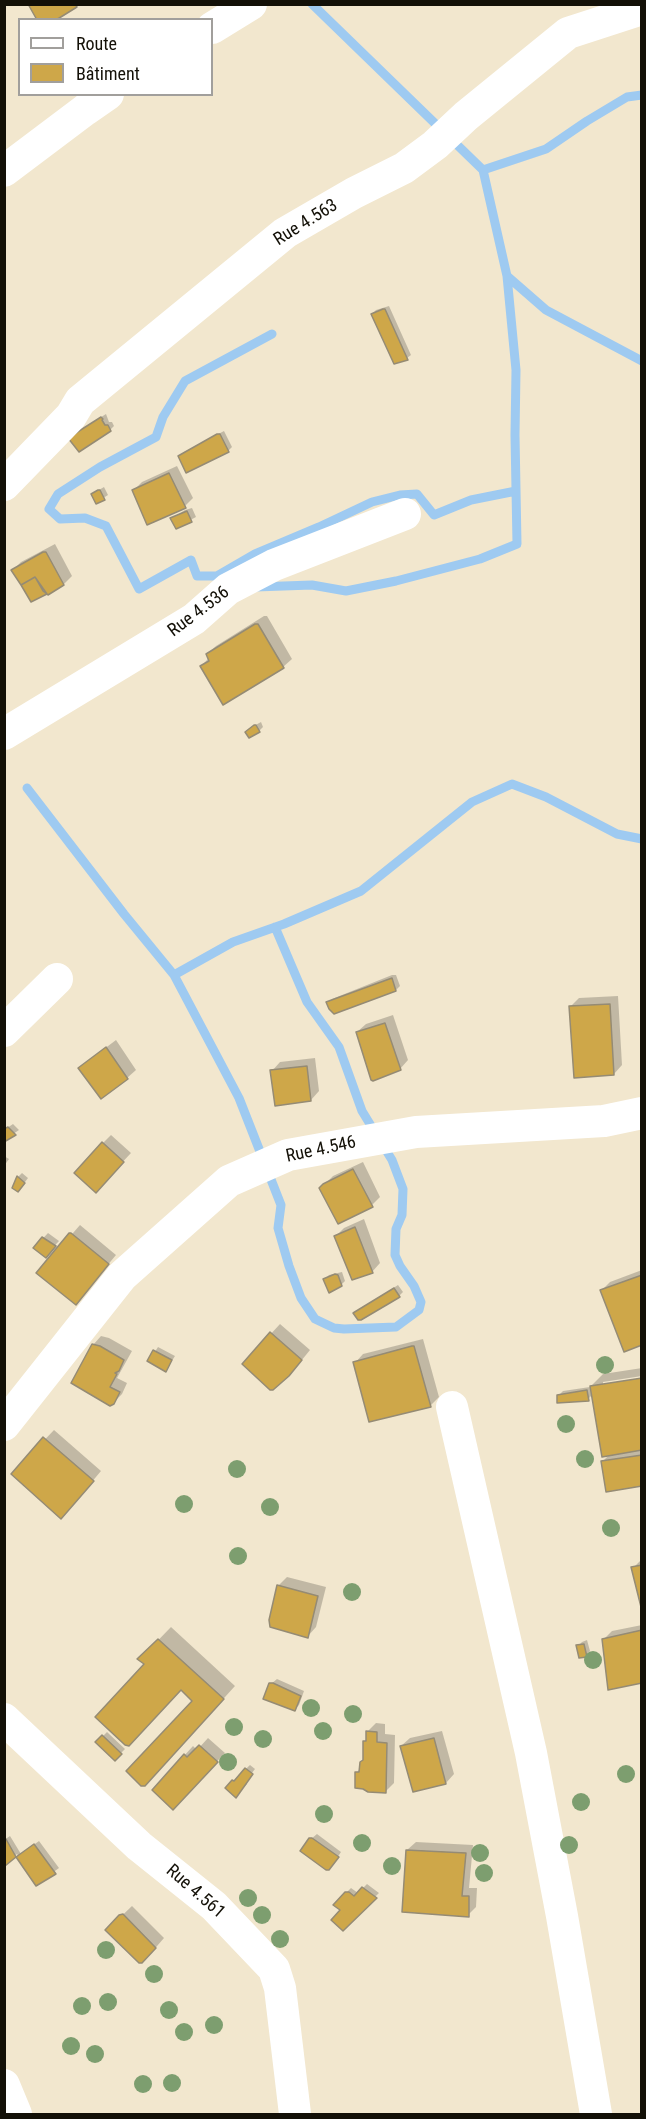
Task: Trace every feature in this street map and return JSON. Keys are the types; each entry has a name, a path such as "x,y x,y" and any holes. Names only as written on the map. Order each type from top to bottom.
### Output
{"street":[{"path":"213,27 251,4"},
{"name":"Rue 4.563","path":"4,485 70,416 80,401 285,233 412,162 568,33 642,9"},
{"path":"4,171 105,96"},
{"name":"Rue 4.536","path":"4,734 194,619 228,589 274,565 405,514"},
{"path":"4,1031 57,979"},
{"name":"Rue 4.546","path":"4,1425 122,1276 229,1181 288,1155 416,1132 604,1121 642,1113"},
{"path":"452,1407 531,1753 596,2115"},
{"name":"Rue 4.561","path":"4,1719 139,1846 214,1906 274,1969 280,1988 294,2115"},
{"path":"4,2085 16,2115"}],"building":[{"path":"28,4 75,4 77,7 59,18 36,18"},
{"path":"383,309 408,360 394,364 371,314"},
{"path":"101,417 111,431 79,452 68,438"},
{"path":"220,434 229,452 186,473 178,456"},
{"path":"169,473 186,508 147,525 132,490"},
{"path":"98,490 105,500 96,504 91,494"},
{"path":"187,511 192,522 176,529 170,518"},
{"path":"46,552 64,585 48,595 35,577 21,585 11,570"},
{"path":"35,577 47,594 31,602 21,585"},
{"path":"258,624 284,668 223,705 200,666 209,661 206,654"},
{"path":"254,725 260,732 249,738 245,732"},
{"path":"392,978 396,991 334,1014 326,1002"},
{"path":"610,1004 614,1075 574,1078 569,1006"},
{"path":"385,1023 401,1070 373,1081 356,1032"},
{"path":"106,1047 128,1079 101,1099 78,1068"},
{"path":"307,1066 311,1101 275,1106 270,1070"},
{"path":"8,1127 16,1135 4,1142 4,1129"},
{"path":"102,1142 124,1162 96,1193 74,1173"},
{"path":"353,1169 373,1207 338,1224 319,1188"},
{"path":"17,1176 25,1183 18,1192 12,1188"},
{"path":"355,1227 373,1273 352,1280 334,1236"},
{"path":"69,1233 109,1264 76,1305 36,1273"},
{"path":"42,1237 56,1246 46,1258 33,1248"},
{"path":"338,1275 342,1286 329,1293 323,1279"},
{"path":"642,1275 642,1345 624,1352 600,1290"},
{"path":"394,1288 400,1297 358,1320 353,1313"},
{"path":"270,1332 302,1360 273,1390 270,1390 242,1364"},
{"path":"92,1344 124,1360 119,1371 115,1373 117,1374 110,1387 120,1392 114,1404 110,1406 71,1383"},
{"path":"414,1346 431,1407 369,1422 353,1362"},
{"path":"153,1350 172,1360 166,1372 147,1361"},
{"path":"642,1378 642,1450 602,1457 590,1386"},
{"path":"587,1390 589,1401 557,1403 557,1395"},
{"path":"43,1437 94,1481 61,1519 11,1474"},
{"path":"642,1455 642,1486 606,1492 601,1461"},
{"path":"642,1565 642,1607 641,1607 631,1567"},
{"path":"277,1585 318,1596 308,1638 270,1627 269,1620"},
{"path":"642,1630 642,1683 608,1690 602,1639"},
{"path":"158,1639 224,1699 145,1786 141,1786 126,1771 192,1701 181,1690 129,1746 125,1745 95,1717 144,1664 137,1659"},
{"path":"584,1644 587,1657 579,1658 576,1645"},
{"path":"269,1683 301,1696 295,1711 263,1699"},
{"path":"366,1731 377,1732 377,1742 387,1743 386,1793 368,1792 355,1788 355,1772 359,1772 360,1762 363,1760 363,1741 366,1741"},
{"path":"102,1735 122,1754 115,1761 95,1742"},
{"path":"434,1738 446,1784 413,1792 400,1746"},
{"path":"199,1745 218,1762 173,1810 152,1790 184,1754 187,1757"},
{"path":"245,1768 253,1774 236,1798 225,1788"},
{"path":"309,1838 339,1857 329,1870 300,1851"},
{"path":"4,1839 16,1857 5,1866"},
{"path":"34,1844 56,1874 36,1886 16,1857"},
{"path":"406,1850 466,1853 462,1896 469,1896 469,1917 402,1912"},
{"path":"362,1887 377,1898 343,1931 331,1920 340,1910 333,1905 345,1892 354,1896"},
{"path":"123,1914 156,1948 142,1963 139,1963 105,1930 119,1915"}],"waterway":[{"path":"255,587 312,585 346,591 396,581 480,559 517,544 516,370 507,276 483,170 312,4"},
{"path":"483,170 546,149 627,97 642,95"},
{"path":"507,276 546,310 642,361"},
{"path":"272,334 185,381 163,417 156,437 100,467 58,494 49,509 60,519 85,518 106,526 139,589 191,560 197,576 217,576 255,554 372,502 400,495 417,494 434,515 471,500 516,491"},
{"path":"174,975 233,942 284,924 361,891 472,802 512,784 546,797 617,834 642,839"},
{"path":"27,788 174,975 239,1098 281,1205 278,1228 289,1266 301,1298 315,1319 334,1328 344,1329 396,1327 419,1310 421,1302 395,1255 396,1229 402,1215 403,1189 392,1160 362,1111 339,1047 307,1002 275,927"}]}
